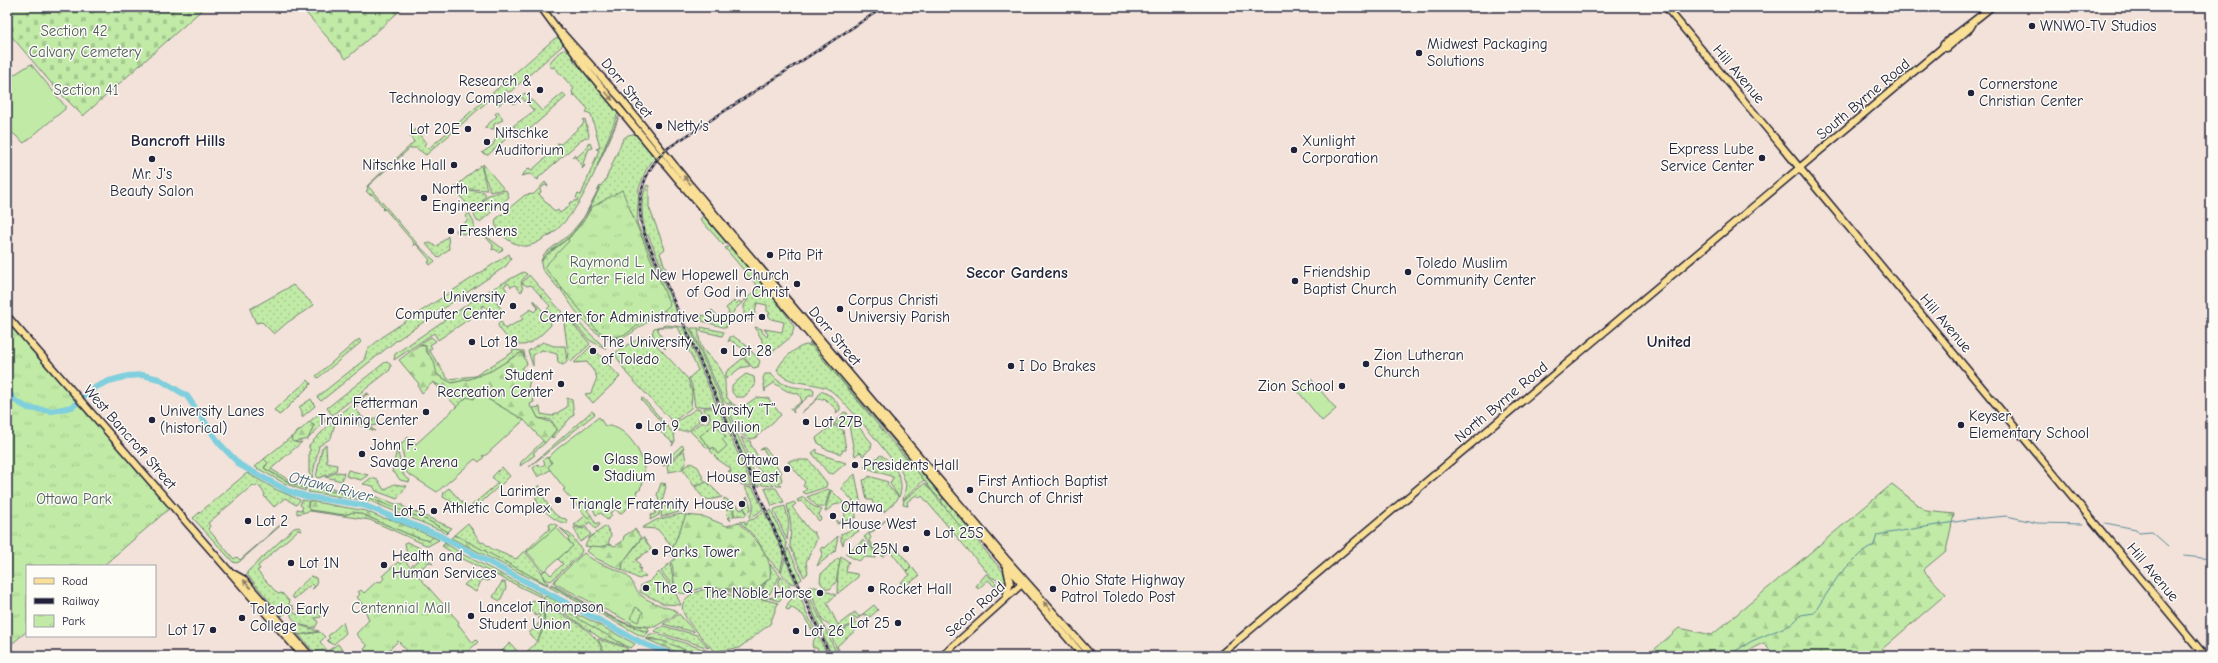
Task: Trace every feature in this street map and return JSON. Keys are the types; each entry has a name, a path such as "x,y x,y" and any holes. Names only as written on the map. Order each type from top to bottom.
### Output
{"main road":[{"name":"Dorr Street","path":"541,7 579,59 720,229 1024,583 1083,656"},
{"name":"Hill Avenue","path":"1666,7 2205,656"},
{"name":"South Byrne Road","path":"1801,169 1942,48 1947,48 1991,7"},
{"name":"Dorr Street","path":"560,31 567,36 608,84 899,432 1005,565 1024,583 1092,656"},
{"path":"579,59 582,58 596,71"},
{"name":"North Byrne Road","path":"1219,656 1801,169"},
{"path":"720,229 724,228 749,254"},
{"name":"West Bancroft Street","path":"7,316 234,574 242,579 310,656"},
{"path":"873,409 896,433 899,432"},
{"path":"1005,565 1010,583 1005,600"},
{"name":"West Bancroft Street","path":"234,574 238,583 303,656"},
{"name":"Secor Road","path":"942,656 1024,583"}],"green space":[{"name":"Calvary Cemetery","path":"7,7 205,7 83,116 58,91 7,31"},
{"path":"301,7 404,7 346,59"},
{"path":"559,37 563,42 562,46 510,92 506,91 503,94 505,98 499,105 497,103 500,100 496,94 456,129 457,124 554,39"},
{"path":"568,48 575,63 586,72 618,113 597,166 619,116 597,168 586,190 574,210 554,232 534,244 522,246 511,242 506,238 497,229 495,224 496,219 525,195 534,194 545,182 548,186 545,185 540,189 541,192 539,194 555,212 558,210 560,213 570,206 569,203 578,200 576,197 578,194 581,195 599,150 596,149 600,147 591,114 586,112 588,109 575,95 573,96 572,91 574,89 554,67 552,68 549,65 562,50"},
{"path":"31,64 65,106 65,109 24,143 7,128 7,81"},
{"path":"525,93 542,111 563,93 566,97 531,128 519,130 513,126 534,111 528,104 531,102 530,100 526,103 522,97 514,104 511,100 514,101"},
{"path":"498,111 503,120 494,124 494,129 484,128 497,116 495,114"},
{"path":"585,119 589,135 588,138 585,137 539,177 538,180 530,174 521,176 529,168 532,170 559,146 557,143 561,144 584,123 583,120"},
{"path":"415,129 426,143 424,145 428,149 449,131 454,131 426,155 416,148 410,148 368,186 419,246 435,261 430,265 428,262 430,260 416,244 413,246 414,243 385,209 382,210 384,208 372,194 370,195 366,191 368,190 367,186 414,142 410,136"},
{"path":"509,130 508,137 488,155 482,153 493,145 499,131"},
{"name":"Raymond L. Carter Field","path":"633,134 640,137 656,156 646,170 639,188 637,223 680,320 668,318 663,307 659,306 665,315 664,318 651,320 630,334 618,339 617,336 616,339 607,338 599,334 584,321 561,290 563,288 559,289 542,269 541,263 545,256 541,261 544,254 570,234 584,217 600,186 605,181 623,139 628,135","holes":["600,187 585,219 570,237 545,256 574,231 583,219"]},
{"path":"590,143 592,148 589,149 583,163 585,166 582,169 583,166 575,157 572,157 574,155 577,157 588,147 587,144"},
{"path":"483,164 504,189 490,192 483,171"},
{"path":"481,165 487,190 454,188"},
{"path":"673,177 717,232 727,241 723,245 700,219 703,216"},
{"path":"647,185 649,186 649,207 665,249 660,253 669,278 667,279 648,235 646,235 642,216 642,203 644,191"},
{"path":"466,190 484,192 486,195 479,206 469,206 458,194"},
{"path":"506,190 509,197 480,222 477,221 474,215 488,195"},
{"name":"Raymond L. Carter Field","path":"622,190 670,305 659,315 645,320 626,334 616,337 608,336 598,331 544,267 569,241 568,239 583,222 592,207"},
{"path":"469,213 474,222 474,227 466,234 457,233 456,230 468,220 466,216"},
{"path":"482,233 503,249 499,253 495,249 492,250 493,245"},
{"path":"448,236 449,249 438,258 426,244 431,243 436,247"},
{"path":"730,246 773,296 794,326 792,336 769,355 762,351 762,340 755,327 762,329 762,332 767,337 768,334 764,329 782,332 784,322 771,319 768,315 770,313 767,311 767,305 757,303 754,318 744,321 744,305 748,300 747,298 759,288 725,248"},
{"path":"509,254 511,259 506,266 397,340 321,401 317,397 364,360 367,350 386,334"},
{"path":"523,272 527,274 521,282 523,290 521,292 515,285 511,287 508,283 504,286 507,291 494,298 503,312 493,317 484,305 481,307 483,313 481,311 438,340 434,333 394,360 395,354 481,295"},
{"path":"529,275 562,312 561,317 554,317 547,309 550,306 531,285 527,286 522,283"},
{"path":"293,285 314,305 288,322 274,334 262,322 256,323 250,309"},
{"path":"747,299 736,308 731,315 728,314 729,312 726,308 734,301 736,304 739,301 741,303"},
{"path":"533,300 550,319 551,325 536,339 529,343 523,345 517,344 505,335 498,326 499,322 501,321 505,329 523,319 521,316 531,309 534,312 538,308"},
{"path":"712,310 719,317 727,315 729,317 726,328 702,321 701,315 705,316"},
{"path":"569,317 574,318 606,349 589,340"},
{"path":"566,319 569,319 590,344 571,362 569,360 564,323"},
{"name":"Ottawa Park","path":"7,322 170,508 104,565 26,565 26,632 7,648"},
{"path":"666,325 683,327 717,406 695,407 692,386 689,378 698,370 678,327 658,327"},
{"path":"657,327 666,348 665,349 652,334 654,328"},
{"path":"686,327 689,327 724,405 719,403"},
{"path":"701,327 724,332 722,336 701,331"},
{"path":"691,328 699,328 699,337 703,350 715,362 723,374 726,393 732,403 727,404 724,401"},
{"path":"733,336 747,346 760,361 758,367 753,368 744,357 746,356 743,352 745,350 730,340 728,342 730,337"},
{"path":"431,337 436,341 430,345 432,348 429,350 448,379 475,376 513,352 512,350 524,351 525,357 522,352 491,371 470,379 452,383 437,375 426,348 424,345 419,345"},
{"path":"641,337 650,338 688,379 692,392 691,408 673,422 627,374 615,354 620,349"},
{"path":"359,339 361,342 359,344 318,378 316,376"},
{"path":"543,342 554,346 565,346 567,362 563,365 558,363 557,354 542,350 533,355 533,366 528,351"},
{"path":"809,343 817,347 943,498 941,500 893,440"},
{"path":"419,345 426,346 425,350 434,361 437,375 452,383 470,379 491,371 522,352 527,364 522,368 522,370 529,372 527,378 530,380 528,388 533,392 538,392 538,395 533,397 534,402 530,404 531,408 533,408 538,418 553,423 557,429 545,443 524,420 486,398 474,399 460,397 433,382 422,393 418,386 419,384 399,360"},
{"path":"806,345 812,346 924,480 903,500 906,485 902,473 878,442 837,395 823,387 789,379 777,371 778,367 788,355"},
{"path":"591,346 620,377 593,403 585,394 591,393 596,375 587,362 574,363"},
{"path":"743,358 750,366 740,368 726,379 726,372"},
{"path":"387,362 391,365 390,370 332,415 327,408"},
{"path":"746,374 754,377 755,386 744,397 736,397 732,392 732,385"},
{"path":"765,374 771,374 780,382 790,386 812,389 814,391 813,396 809,396 793,410 794,413 790,408 792,409 802,401 799,394 787,391 774,383 765,389 765,392 763,378"},
{"path":"1311,379 1336,409 1322,421 1297,390"},
{"path":"308,380 311,384 279,415 274,410"},
{"path":"433,382 460,397 476,395 486,398 524,420 512,430 462,402 457,407"},
{"path":"821,391 831,396 840,406 840,410 836,413 837,410 824,398 822,400 819,398 801,413 816,400"},
{"path":"367,393 369,396 367,394 356,404 358,406 355,409 361,415 347,424 342,422 343,417 338,415"},
{"path":"476,395 486,398 524,420 486,455 482,456 484,457 479,462 475,459 437,492 407,473 401,444 408,437 416,444 467,397 474,399"},
{"path":"757,397 768,398 781,415 755,438 750,439 739,433 727,407 733,404 738,407 744,406"},
{"path":"567,398 572,400 574,414 553,438 551,437 557,429 551,420 538,418 533,408 540,407 541,414 552,416 567,407"},
{"path":"643,398 674,434 675,441 672,446 673,443 657,429 655,431 662,423 641,399"},
{"path":"311,399 315,406 302,417 302,411 299,407"},
{"path":"722,407 725,407 760,486 756,486"},
{"path":"704,408 718,408 752,486 742,485 728,471 731,472 730,468 717,459 710,450 725,437 700,436 710,448 707,448 690,431 700,423 707,423 710,418 709,413 704,414"},
{"path":"696,409 700,409 702,414 699,421 688,431 679,431 673,424"},
{"path":"592,411 595,414 529,467 530,466"},
{"path":"844,412 847,413 872,443 871,448 863,456 860,452 855,456 849,425 840,426 834,424"},
{"path":"320,413 326,420 308,439 313,424 309,422"},
{"path":"362,416 368,424 377,417 377,425 369,426 375,431 359,425 358,420"},
{"name":"Glass Bowl Stadium","path":"599,417 605,426 614,427 631,439 642,459 644,470 644,480 640,488 641,489 636,492 638,495 634,499 632,498 626,501 630,506 620,514 616,509 610,513 612,516 607,520 601,513 596,515 592,507 587,510 591,515 587,518 563,490 565,489 548,467 552,462 548,458 557,449"},
{"path":"309,422 314,425 308,439 293,442 291,439"},
{"path":"332,422 335,423 331,438 319,446 312,478 309,473 309,451 311,450 309,445"},
{"path":"715,423 726,437 722,439 727,446 718,454 713,447 711,449 700,436"},
{"path":"833,425 843,430 846,450 843,450 841,454 823,448 823,446 818,443 816,438"},
{"path":"301,429 300,433 292,439 296,443 302,442 271,469 289,480 305,486 311,482 306,489 283,479 264,468 268,463 264,459"},
{"path":"741,437 751,442 750,443 761,462 768,456 763,449 760,450 763,448 765,448 772,456 771,460 776,460 776,466 782,473 780,473 782,480 779,484 782,486 777,486 752,463"},
{"path":"543,441 545,443 533,453 535,455 520,466 521,462"},
{"path":"326,445 327,463 337,465 336,471 319,478 316,477 322,448"},
{"path":"682,445 684,448 663,466 662,461 664,462"},
{"path":"397,449 404,476 410,480 409,482 400,480 395,473 392,472"},
{"path":"817,449 817,453 846,463 833,474 828,473 812,453"},
{"path":"684,450 686,462 681,470 668,472 667,466"},
{"path":"881,455 886,458 898,473 901,485 899,497 890,484 893,477 864,467"},
{"path":"547,457 552,465 550,470 538,477 533,468 538,464 540,467 545,464 543,460"},
{"path":"264,459 268,463 264,467 265,469 288,482 306,489 305,491 284,483 255,467"},
{"path":"791,460 809,460 827,483 826,487 806,494 803,492 807,489 803,486 805,482 788,462"},
{"path":"691,463 698,467 705,482 694,486 683,470 684,467"},
{"path":"502,467 510,476 500,486 492,477"},
{"path":"348,470 368,475 361,480 346,476"},
{"path":"757,470 774,486 762,485"},
{"path":"338,472 344,473 342,481 325,477"},
{"path":"247,473 277,490 300,500 296,505 285,498 274,507 264,496 265,494 258,485 255,487 253,485 208,523 210,526 208,529 234,559 237,557 240,560 288,518 286,517 289,517 289,518 239,562 236,563 233,562 193,518"},
{"path":"855,474 861,505 868,504 864,510 860,509 842,489 843,485"},
{"path":"869,476 888,482 887,485 898,496 897,500 884,512 873,503 872,500 867,500 863,480 867,479"},
{"path":"371,478 378,480 384,490 394,484 407,486 397,499 376,491 373,486 363,484"},
{"path":"707,482 722,497 709,500 701,495 695,487"},
{"path":"661,483 666,484 663,485 666,486 659,515 650,520 651,515 655,514 659,498 657,495"},
{"path":"925,483 966,533 975,538 1003,572 1007,582 999,581 991,577 922,496 920,498 916,495 907,502 908,506 903,505 904,500"},
{"path":"497,484 499,486 474,509 471,506"},
{"path":"1892,484 1926,511 1954,514 1946,551 1923,570 1946,594 1874,656 1776,656 1763,643 1737,656 1647,656 1679,628 1712,635"},
{"path":"539,485 543,491 541,493 551,510 561,518 566,519 568,523 560,522 555,519 539,505 536,499 536,488"},
{"path":"318,486 357,493 358,496 311,488"},
{"path":"744,487 753,488 763,509 751,518 749,517 753,509 753,505"},
{"path":"311,488 369,498 429,521 448,532 446,534 440,530 370,501 308,492"},
{"path":"449,488 468,509 470,507 473,510 464,509 443,497 444,492"},
{"path":"765,488 776,488 784,502 772,506"},
{"path":"827,489 830,490 825,507 818,507 807,497"},
{"path":"831,490 844,503 834,505 825,512"},
{"path":"361,492 380,498 377,501 359,496"},
{"path":"747,497 751,508 750,510 744,517 742,515 735,516 732,505 738,506 740,510 744,508 746,513 744,507 747,505 745,502"},
{"path":"804,497 813,506 822,510 819,514 821,519 819,521 802,501 798,502 797,500"},
{"path":"381,498 395,504 402,504 402,506 452,528 448,532 429,521 379,503"},
{"path":"724,498 728,500 734,516 729,517 731,520 729,520 727,514 728,510 724,508"},
{"path":"945,498 976,537 961,527 952,516 941,501"},
{"path":"302,500 308,501 308,508 310,510 345,515 353,512 359,513 413,536 429,541 433,537 439,540 428,546 370,520 310,511 297,514 297,509 303,511 301,510 303,507 300,505"},
{"path":"309,501 366,511 382,518 393,520 433,537 429,541 413,536 359,513 353,512 345,515 310,510 308,508"},
{"path":"673,501 679,512 661,517 662,509"},
{"path":"794,502 796,504 792,507 811,532 814,532 817,539 806,562 808,573 804,577 790,546 791,524 787,505"},
{"path":"844,504 856,514 856,517 837,524 837,520 839,523 841,522 842,518 845,517"},
{"path":"785,506 789,523 787,540 774,511 775,509"},
{"path":"771,510 787,545 785,551 767,511"},
{"path":"764,511 784,555 780,572 767,557 757,539 740,522 745,521 745,524 747,525 747,521 754,519"},
{"path":"681,514 686,515 673,547 657,529 642,528 656,520"},
{"path":"591,515 596,524 598,522 600,525 595,529 590,522 582,528 574,525 585,516 587,518"},
{"path":"686,515 705,517 727,526 738,522 756,540 766,555 769,562 770,578 754,591 702,588 684,594 678,592 671,562 675,559 672,556 673,547"},
{"path":"887,519 869,535 871,537 869,541 876,549 879,548 879,553 877,553 864,537"},
{"path":"468,523 481,543 483,542 492,549 516,559 524,551 540,569 544,580 548,583 548,585 454,535"},
{"path":"552,523 558,526 527,552 526,551 550,528 549,525"},
{"path":"606,526 611,535 608,544 601,548 585,546 589,538"},
{"path":"299,527 302,531 298,530 258,566 260,569 257,571 278,594 282,593 290,602 288,605 294,606 282,616 248,576 247,572 294,528"},
{"path":"556,527 573,546 544,571 527,552"},
{"path":"574,527 583,529 586,527 591,535 580,542"},
{"path":"852,527 856,527 859,531 844,540 843,545 841,541 841,534 851,530"},
{"path":"560,528 571,535 582,550 580,555 551,581 544,579 542,572 546,570 551,575 563,564 558,559 573,546 568,540 569,537"},
{"path":"635,529 641,538 623,562 622,570 597,559 587,551 591,546 605,547 609,544 615,546 623,541 624,536"},
{"path":"454,535 548,585 526,576 451,538"},
{"path":"838,536 835,551 817,566 823,552 820,550 822,547 825,548"},
{"path":"643,537 651,549 636,560 640,565 639,569 642,568 639,571 646,576 639,579 622,570 623,562"},
{"path":"862,540 872,548 876,558 864,557 859,561 845,554 858,544 859,545"},
{"path":"407,542 420,548 422,554 411,560 407,554 405,543"},
{"path":"445,543 464,555 542,595 541,597 457,556 442,546"},
{"path":"892,543 911,566 906,571 890,551 882,557 881,555 882,551"},
{"path":"788,548 802,579 798,582 786,554"},
{"path":"584,553 599,563 626,575 638,592 645,598 675,610 677,613 655,627 635,625 554,583 555,580"},
{"path":"424,556 433,564 429,562 416,573 411,566"},
{"path":"841,556 849,562 846,572 857,574 858,577 837,594 838,569"},
{"path":"785,558 796,584 790,583 781,573"},
{"path":"838,558 840,560 836,582 830,589 825,588 820,582 821,574"},
{"name":"Centennial Mall","path":"404,560 459,622 458,624 473,643 476,640 478,642 464,655 465,656 412,656 398,641 383,656 370,656 364,649 367,646 356,634 369,620 363,605 357,597 360,594 358,592 361,590 364,593 377,581 381,582 384,578 382,576 398,562 400,564"},
{"path":"670,563 675,589 661,571"},
{"path":"770,564 780,576 769,595 763,588 766,583 763,584 767,581 771,573"},
{"path":"912,567 919,576 903,588 900,583 910,575 907,572"},
{"path":"659,572 675,592 681,605 664,604 640,592 641,585 650,581"},
{"path":"476,574 489,580 482,579 476,592 464,585"},
{"path":"986,574 996,583 996,588 988,580 978,589 976,586"},
{"path":"311,576 316,578 317,585 315,587 312,584 294,599 292,596 295,591"},
{"path":"781,577 789,584 789,590 779,601 769,598 781,595 782,590 778,584"},
{"path":"502,582 505,582 506,588 500,601 493,597"},
{"path":"551,584 563,590 599,610 567,594"},
{"path":"763,584 763,590 769,596 766,600 751,595 710,589 754,591"},
{"path":"550,585 614,619 648,633 643,637 549,587"},
{"path":"808,587 816,587 836,595 827,603 838,625 851,615 855,621 843,628 835,628 827,624 823,621"},
{"path":"705,589 718,594 778,603 770,624 739,648 715,651 708,645 687,619 682,607 688,597"},
{"path":"804,590 807,591 838,656 832,656"},
{"path":"799,592 806,612 828,656 820,656 817,648 813,648 812,644 816,636 803,615 791,607 789,610 786,609 788,603"},
{"path":"545,596 559,602 579,616 582,616 635,644 631,648 628,647 549,602 543,598"},
{"path":"543,598 627,645 628,647 600,638 569,616 544,603"},
{"path":"533,600 542,604 543,609 543,623 537,642 529,633 536,627 538,629 539,628 537,625 541,621 538,618 540,616 539,614 536,616 527,605"},
{"path":"318,605 321,617 315,618 318,622 315,628 299,624 291,616 290,612 294,608 293,611 297,615 306,607 310,612"},
{"path":"544,605 561,613 589,632 597,640 603,656 525,656 524,654 539,638 544,627"},
{"path":"874,605 878,610 870,617 864,614 857,619 852,614 855,612 859,617"},
{"path":"636,607 643,612 638,622 630,618"},
{"path":"679,614 694,631 694,632 663,624"},
{"path":"343,622 346,633 334,644 331,644 327,640 330,638 328,636"},
{"path":"624,622 636,626 648,627 649,632 643,630"},
{"path":"856,623 861,626 837,646 842,656 840,656 828,629 829,627 845,629"},
{"path":"295,624 319,631 299,635 295,630"},
{"path":"663,626 697,635 709,648 654,631"},
{"path":"320,632 325,637 320,642 327,650 322,654 312,650 299,635"},
{"path":"650,634 657,634 706,650 716,656 701,656 655,639 646,638"},
{"path":"598,639 627,648 628,650 621,656 608,656"},
{"path":"646,639 663,641 701,656 686,656"},
{"path":"510,643 519,653 516,656 497,656"},
{"path":"338,644 346,656 323,654"}],"waterway":[{"name":"Ottawa River","path":"7,389 14,400 28,408 52,411 72,407 96,387 109,381 128,376 143,375 159,379 187,396 219,443 240,465 288,491 309,497 363,505 436,534 644,644 676,656"},
{"path":"1727,656 1752,641 1792,624 1801,615 1814,613 1839,575 1860,554 1874,545 1877,535 1973,519 2007,516 2037,523 2083,524"},
{"path":"2105,523 2136,529 2139,533 2152,532 2168,546"},
{"path":"2184,556 2211,559"}],"railway":[{"path":"830,656 646,238 642,226 640,201 642,190 651,168 668,148 884,7"}],"place":[{"name":"WNWO-TV Studios","path":"2032,26"},
{"name":"Midwest Packaging Solutions","path":"1419,53"},
{"name":"Research & Technology Complex 1","path":"540,90"},
{"name":"Cornerstone Christian Center","path":"1971,93"},
{"name":"Netty's","path":"659,126"},
{"name":"Lot 20E","path":"468,129"},
{"name":"Nitschke Auditorium","path":"487,142"},
{"name":"Xunlight Corporation","path":"1294,150"},
{"name":"Express Lube Service Center","path":"1762,158"},
{"name":"Mr. J's Beauty Salon","path":"152,159"},
{"name":"Nitschke Hall","path":"454,165"},
{"name":"North Engineering","path":"424,198"},
{"name":"Freshens","path":"451,231"},
{"name":"Pita Pit","path":"770,255"},
{"name":"Toledo Muslim Community Center","path":"1408,272"},
{"name":"Friendship Baptist Church","path":"1295,281"},
{"name":"New Hopewell Church of God in Christ","path":"797,284"},
{"name":"University Computer Center","path":"513,306"},
{"name":"Corpus Christi Universiy Parish","path":"840,309"},
{"name":"Center for Administrative Support","path":"762,317"},
{"name":"Lot 18","path":"472,342"},
{"name":"The University of Toledo","path":"593,351"},
{"name":"Lot 28","path":"724,351"},
{"name":"Zion Lutheran Church","path":"1366,364"},
{"name":"I Do Brakes","path":"1011,366"},
{"name":"Student Recreation Center","path":"561,384"},
{"name":"Zion School","path":"1342,386"},
{"name":"Fetterman Training Center","path":"426,412"},
{"name":"Varsity “T” Pavilion","path":"704,419"},
{"name":"University Lanes (historical)","path":"152,420"},
{"name":"Lot 27B","path":"806,422"},
{"name":"Keyser Elementary School","path":"1961,425"},
{"name":"Lot 9","path":"639,426"},
{"name":"John F. Savage Arena","path":"362,454"},
{"name":"Presidents Hall","path":"855,465"},
{"name":"Glass Bowl Stadium","path":"596,468"},
{"name":"Ottawa House East","path":"787,469"},
{"name":"First Antioch Baptist Church of Christ","path":"970,490"},
{"name":"Larimer Athletic Complex","path":"558,500"},
{"name":"Triangle Fraternity House","path":"742,504"},
{"name":"Lot 5","path":"434,511"},
{"name":"Ottawa House West","path":"833,516"},
{"name":"Lot 2","path":"248,521"},
{"name":"Lot 25S","path":"927,533"},
{"name":"Lot 25N","path":"906,549"},
{"name":"Parks Tower","path":"655,552"},
{"name":"Lot 1N","path":"291,563"},
{"name":"Health and Human Services","path":"384,565"},
{"name":"The Q","path":"646,588"},
{"name":"Rocket Hall","path":"871,589"},
{"name":"Ohio State Highway Patrol Toledo Post","path":"1053,589"},
{"name":"The Noble Horse","path":"820,593"},
{"name":"Lancelot Thompson Student Union","path":"471,616"},
{"name":"Toledo Early College","path":"242,618"},
{"name":"Lot 25","path":"898,623"},
{"name":"Lot 17","path":"213,630"},
{"name":"Lot 26","path":"796,631"}],"district":[{"name":"Bancroft Hills","path":"178,140"},
{"name":"Secor Gardens","path":"1017,272"},
{"name":"United","path":"1669,341"}],"park label":[{"name":"Section 42","path":"74,31"},
{"name":"Section 41","path":"86,90"}]}
